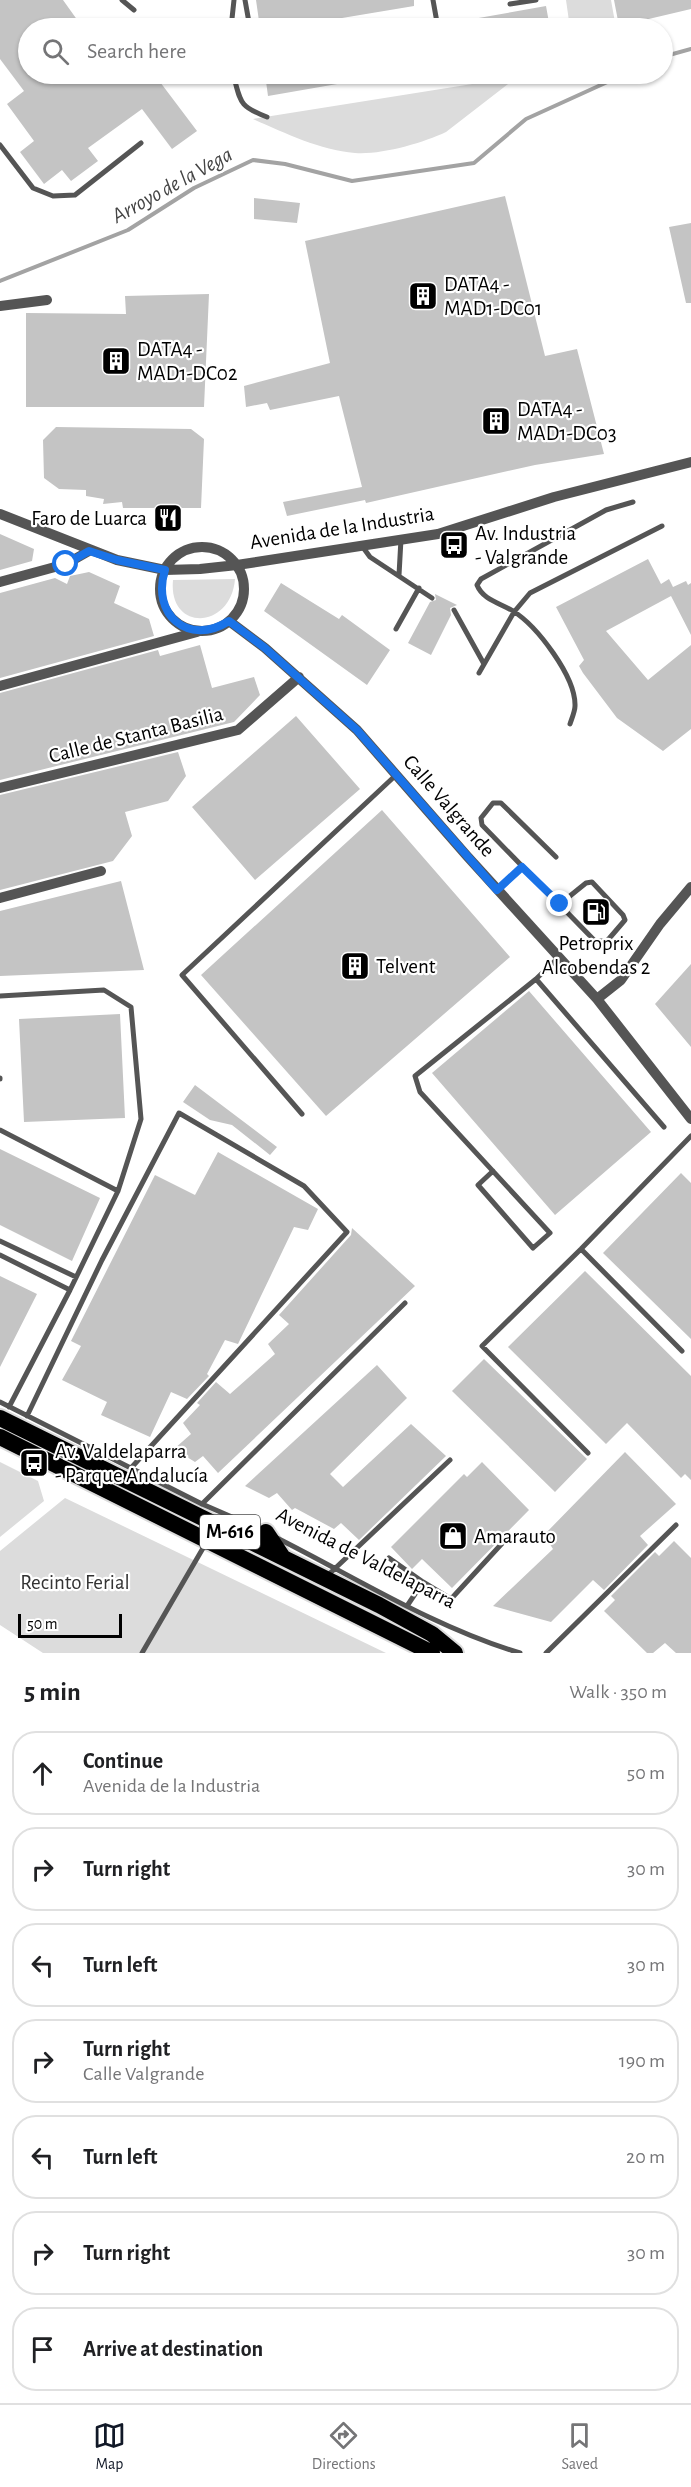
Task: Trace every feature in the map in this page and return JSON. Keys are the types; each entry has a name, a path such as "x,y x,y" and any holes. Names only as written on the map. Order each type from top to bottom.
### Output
{"highway":[{"name":"Avenida de Valdelaparra","path":"5,1412 284,1559 379,1605 432,1634 455,1653"},
{"name":"M-616","path":"0,1437 432,1653"},
{"path":"266,1532 284,1559"}],"street":[{"path":"0,306 47,300"},
{"name":"Avenida de la Industria","path":"0,514 89,551 117,560 165,570 237,565 450,531 554,497 691,462"},
{"path":"0,686 219,628 229,621 240,607 244,590 237,565 218,551 206,548 193,548 181,553 165,570 160,584 165,609 183,627 197,632"},
{"path":"0,582 66,564 89,551"},
{"name":"Calle Valgrande","path":"229,621 299,677 357,730 497,890 597,999 690,1116"},
{"name":"Calle de Stanta Basilia","path":"0,788 238,729 299,677"},
{"path":"0,898 101,871"},
{"path":"597,999 621,980 660,924 691,887"}],"lane":[{"path":"122,0 134,10"},
{"path":"232,18 234,0"},
{"path":"245,0 248,18"},
{"path":"433,0 436,18"},
{"path":"510,4 536,0"},
{"path":"237,84 242,103 250,110 267,117"},
{"path":"0,145 33,188 53,195 75,195 141,143"},
{"path":"570,724 575,706 572,685 547,644 528,622 481,594 477,585 481,579 606,510 633,502"},
{"path":"479,674 514,612 530,593 662,526"},
{"path":"399,575 401,539"},
{"path":"361,545 370,557 432,598"},
{"path":"396,629 419,588"},
{"path":"454,610 484,664"},
{"path":"302,1114 182,975 396,775"},
{"path":"556,857 501,804 493,803 481,818 480,822 595,941 607,941 625,920 592,882 586,883 560,904"},
{"path":"497,890 522,867"},
{"path":"493,1171 478,1185 533,1248 550,1233 493,1171 420,1092 415,1076 536,979 558,958"},
{"path":"536,979 664,1127"},
{"path":"0,996 104,990 130,1007 141,1119 118,1191 70,1290 5,1412"},
{"path":"27,1416 102,1260 179,1113 304,1186 347,1232 131,1468"},
{"path":"0,1130 118,1191"},
{"path":"588,1453 482,1346 582,1249 691,1136"},
{"path":"0,1241 76,1277"},
{"path":"582,1249 682,1351"},
{"path":"0,1255 70,1290"},
{"path":"202,1503 405,1303"},
{"name":"Avenida de Valdelaparra","path":"0,1402 5,1412 27,1416 202,1503 266,1532 337,1568 382,1595 498,1646 520,1653"},
{"path":"324,1579 450,1460"},
{"path":"546,1653 676,1525"},
{"path":"389,1558 451,1599 507,1538"},
{"path":"142,1653 208,1540"},
{"path":"407,1606 423,1582"}],"green space":[{"path":"566,0 611,0 614,18 569,18"},
{"path":"473,84 508,84 446,132 414,144 377,152 355,153 329,148 253,119"},
{"path":"235,579 231,596 223,608 212,615 201,618 189,616 180,609 174,597 173,580"},
{"path":"0,1462 38,1481 44,1501 0,1537"},
{"name":"Recinto Ferial","path":"65,1498 386,1653 43,1653 0,1625 0,1551"}],"building":[{"path":"0,0 63,0 76,18 18,18 18,83 0,59"},
{"path":"256,0 414,0 414,6 342,18 259,18"},
{"path":"614,0 691,0 691,9 653,18 617,18"},
{"path":"546,6 548,18 478,18"},
{"path":"19,84 162,84 197,131 172,149 142,109 88,148 98,161 71,181 62,170 44,184 20,152 34,141 7,104 24,91"},
{"path":"266,84 337,84 268,96"},
{"name":"DATA4 - MAD1-DC01","path":"505,196 545,356 577,349 604,454 535,465 366,503 365,500 287,516 283,502 362,487 339,396 270,410 267,403 246,407 244,386 330,363 305,241"},
{"path":"254,198 300,203 297,223 254,219"},
{"path":"691,223 691,303 686,303 669,227"},
{"name":"DATA4 - MAD1-DC02","path":"209,294 204,407 26,407 26,313 126,314 125,296"},
{"path":"56,427 191,429 204,439 201,508 123,508 122,502 103,504 104,499 86,496 86,490 59,489 44,478 43,440"},
{"path":"0,534 34,549 32,561 0,570"},
{"path":"648,559 661,584 669,579 673,587 686,581 688,585 691,583 691,635 671,596 606,631 648,680 691,645 691,729 663,751 617,718 583,673 579,666 584,660 556,607"},
{"path":"89,572 120,586 114,603 149,619 154,636 0,678 0,593 55,578 67,584 70,576"},
{"path":"281,583 339,619 342,615 390,650 367,685 264,611"},
{"path":"435,594 457,605 450,608 451,615 431,655 408,643 430,602 436,600"},
{"path":"200,645 212,688 254,677 260,695 234,722 0,780 0,693 158,650 160,656"},
{"path":"296,716 360,789 255,880 192,807"},
{"path":"178,752 186,776 168,801 125,812 132,836 113,861 0,890 0,795"},
{"name":"Telvent","path":"382,810 510,957 326,1116 201,975"},
{"path":"121,881 144,970 0,976 0,911"},
{"path":"691,964 691,1047 655,1004"},
{"path":"529,991 651,1132 555,1215 432,1073"},
{"path":"120,1014 125,1118 24,1122 19,1019"},
{"path":"195,1085 277,1147 270,1155 232,1125 210,1120 183,1102"},
{"path":"0,1149 100,1198 72,1261 0,1225"},
{"path":"218,1152 318,1209 308,1230 294,1227 238,1344 225,1340 207,1374 209,1376 187,1399 171,1392 150,1437 101,1415 107,1402 62,1380 81,1346 71,1341 155,1175 195,1195"},
{"path":"681,1173 691,1183 691,1339 603,1253"},
{"path":"352,1228 415,1286 218,1473 203,1456 195,1462 174,1449 191,1434 183,1423 200,1405 197,1403 216,1382 230,1394 275,1354 268,1344 289,1324 279,1315 351,1235"},
{"path":"585,1271 691,1376 691,1480 685,1474 681,1478 627,1423 606,1444 508,1347"},
{"path":"0,1276 37,1294 0,1367"},
{"path":"484,1359 587,1459 555,1492 452,1391"},
{"path":"377,1365 407,1398 330,1474 343,1487 411,1424 446,1456 359,1540 341,1523 334,1529 295,1508 292,1510 277,1493 269,1498 245,1486"},
{"path":"625,1452 676,1504 640,1536 648,1545 604,1590 593,1580 551,1622 493,1606 553,1549 544,1535"},
{"name":"Amarauto","path":"482,1462 529,1510 452,1588 422,1559 412,1569 391,1547 464,1474 467,1477"},
{"path":"674,1541 691,1558 691,1653 676,1653 665,1643 653,1653 647,1653 604,1611 615,1600 611,1596 655,1552 659,1556"}],"waterway":[{"name":"Arroyo de la Vega","path":"673,54 691,49"},
{"name":"Arroyo de la Vega","path":"0,281 128,230 194,188 253,160 285,164 352,181 474,163 526,119 603,84"}],"place":[{"name":"DATA4 - MAD1-DC01","path":"423,296"},
{"name":"DATA4 - MAD1-DC02","path":"116,361"},
{"name":"DATA4 - MAD1-DC03","path":"496,421"},
{"name":"Faro de Luarca","path":"168,518"},
{"name":"Av. Industria - Valgrande","path":"454,545"},
{"name":"Petroprix Alcobendas 2","path":"596,912"},
{"name":"Telvent","path":"355,966"},
{"name":"Av. Valdelaparra - Parque Andalucía","path":"34,1463"},
{"name":"Amarauto","path":"453,1536"}],"route":[{"path":"66,564 89,551 117,560 165,570 160,584 161,597 165,609 173,619 183,627 197,632 219,628 229,621 265,648 357,730 497,890 522,867 560,904"}]}
